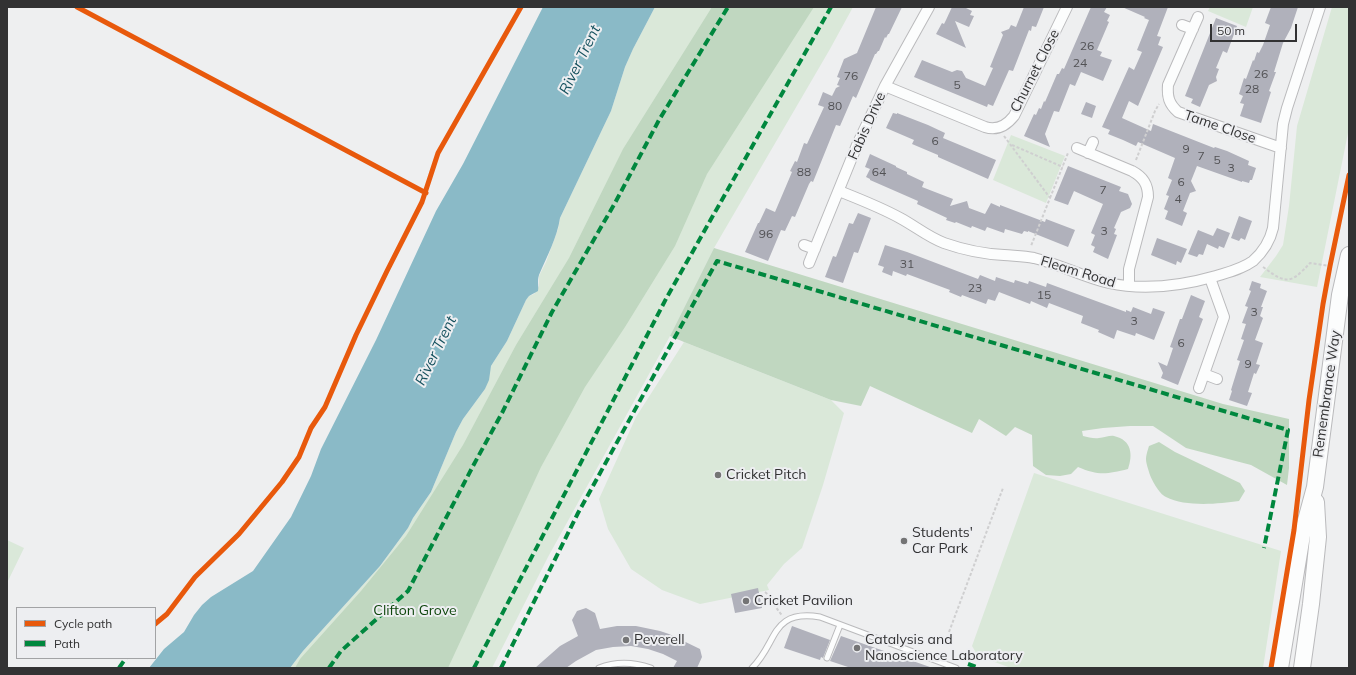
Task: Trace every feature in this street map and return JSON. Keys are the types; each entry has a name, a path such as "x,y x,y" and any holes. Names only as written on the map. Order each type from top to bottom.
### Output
{"highway":[{"name":"Remembrance Way","path":"1280,668 1302,535 1315,486 1340,295 1349,256"},
{"name":"Remembrance Way","path":"1302,668 1318,537 1315,486"}],"street":[{"name":"Fabis Drive","path":"809,263 858,145 885,86 929,7"},
{"name":"Churnet Close","path":"998,128 1004,126 1014,116 1066,7"},
{"name":"Fleam Road","path":"839,191 899,217 927,235 943,242 974,252 1027,256 1040,259 1109,283 1144,287 1177,285 1210,278 1233,271 1254,260 1266,246 1272,233 1283,124 1320,7"},
{"path":"1168,96 1168,85 1198,17"},
{"path":"1182,25 1193,29"},
{"path":"885,86 990,129 998,128"},
{"name":"Tame Close","path":"1168,96 1173,108 1178,112 1281,148"},
{"path":"1088,153 1093,142"},
{"path":"1077,148 1139,175 1148,189 1148,197 1129,269 1129,286"},
{"path":"804,245 814,249"},
{"path":"1199,388 1224,317 1210,278"},
{"path":"1204,374 1217,379"}],"lane":[{"path":"752,668 758,662 779,626 802,616 820,617 956,668"},
{"path":"827,658 840,625"},
{"path":"599,668 623,662 640,664 651,668"}],"path":[{"path":"1132,171 1155,111 1162,98 1168,96"},
{"path":"998,128 1050,198"},
{"path":"1011,145 1063,167"},
{"path":"1027,256 1071,146 1077,148"},
{"path":"1254,260 1282,280 1291,279 1301,273 1310,263 1330,266"},
{"path":"949,632 1003,488"},
{"path":"765,592 770,596 779,612 788,621"}],"green space":[{"name":"Clifton Grove","path":"655,7 853,7 714,248 670,336 548,557 492,668 290,668 303,651 380,566 408,528 431,492 456,432 463,419 485,389 491,366 507,341 526,300 529,296 534,294 539,286 539,276 546,262 558,229 560,218 611,111 625,67 633,49"},
{"name":"Clifton Grove","path":"712,7 814,7 707,174 675,246 625,327 585,387 541,467 448,668 295,668 300,659 361,591 406,536 463,445 516,345 569,258 623,149"},
{"path":"1210,7 1253,7 1246,27 1208,11"},
{"path":"1332,7 1349,7 1349,128 1317,287 1260,277 1283,245 1289,206 1297,126"},
{"path":"1011,135 1065,156 1046,203 993,180"},
{"path":"714,248 1223,404 1289,419 1289,468 1287,485 1251,465 1186,448 1153,426 1130,426 1082,431 1083,436 1091,438 1112,436 1120,438 1124,441 1128,445 1131,453 1128,469 1098,473 1078,467 1071,474 1060,476 1046,475 1033,466 1032,435 1015,427 1006,436 979,419 972,433 870,386 861,406 831,400 670,336"},
{"name":"Cricket Pitch","path":"684,342 831,400 844,413 823,485 802,548 784,564 767,585 769,590 700,604 662,590 631,569 608,529 599,499 636,417"},
{"path":"1159,442 1175,452 1240,483 1245,491 1239,501 1202,504 1182,502 1163,495 1153,482 1146,461 1149,446"},
{"path":"1034,473 1281,551 1263,668 1011,668 978,656 972,646"},
{"path":"7,540 24,548 7,583"}],"water":[{"name":"River Trent","path":"543,7 655,7 633,49 625,67 611,111 560,218 554,240 539,275 538,291 529,296 526,300 507,341 491,366 489,380 485,389 463,419 456,432 431,492 408,528 380,566 303,651 290,668 149,668 164,649 184,632 202,605 211,597 253,571 291,517 311,476 321,449 376,340 436,211 463,164"}],"building":[{"path":"876,7 902,7 889,34 886,38 885,37 879,51 875,54 856,98 853,96 840,126 836,125 813,182 811,181 809,184 795,217 792,216 785,231 781,230 768,261 745,252 766,208 775,212 792,172 790,171 795,161 797,162 804,143 807,144 824,107 818,105 823,92 832,96 836,88 840,86 837,85 840,78 837,77 844,59 857,53"},
{"path":"952,7 964,7 972,11 970,15 974,16 969,27 955,21 966,48 936,34 942,23 944,24"},
{"path":"1024,7 1044,7 1036,27 1032,26 1031,31 1029,30 1013,71 1009,70 993,106 988,104 987,107 914,77 922,60 952,72 957,70 962,71 966,78 985,86 993,68 990,67 1003,35 1001,32 1009,29 1011,25 1016,27"},
{"path":"1091,7 1107,7 1104,12 1110,15 1107,21 1109,22 1097,50 1102,52 1100,56 1112,60 1103,81 1081,72 1075,86 1070,84 1059,112 1054,111 1045,134 1050,147 1024,136 1034,114 1036,115 1039,108 1041,109 1044,101 1045,102 1057,74 1059,74 1062,68 1064,69"},
{"path":"1122,7 1168,7 1157,36 1161,37 1158,45 1163,47 1138,106 1129,101 1122,118 1151,131 1153,124 1214,148 1227,151 1249,161 1248,165 1256,168 1252,180 1250,180 1249,183 1242,182 1197,166 1191,181 1196,191 1190,193 1183,211 1187,213 1182,226 1165,219 1168,211 1164,209 1169,196 1166,195 1172,180 1168,178 1175,158 1138,142 1136,146 1108,134 1110,130 1102,127 1129,67 1134,70 1142,52 1137,50 1149,20"},
{"path":"1271,7 1298,7 1291,28 1283,43 1274,72 1276,72 1269,91 1271,92 1261,123 1240,116 1244,104 1240,103 1243,96 1239,94 1244,78 1246,79 1257,52 1259,53 1263,45 1270,25 1265,23"},
{"path":"1216,18 1237,26 1227,53 1223,51 1216,68 1219,69 1216,77 1217,81 1209,85 1200,107 1191,103 1193,99 1185,96"},
{"path":"1086,102 1096,106 1092,118 1081,114"},
{"path":"893,113 897,113 928,125 945,133 943,138 996,160 988,179 912,144 914,140 886,128"},
{"path":"870,154 896,166 907,172 907,174 924,182 922,187 953,199 950,206 967,201 969,208 985,214 991,203 1045,222 1046,219 1075,230 1068,247 1028,231 1024,231 1022,234 1005,229 1004,233 987,227 985,231 972,226 971,228 946,220 947,218 917,204 918,201 866,177 870,169 865,167"},
{"path":"1068,166 1121,187 1119,191 1128,194 1132,204 1130,208 1121,212 1114,228 1116,229 1114,234 1117,235 1108,259 1093,252 1095,247 1091,245 1095,235 1091,233 1103,204 1074,191 1068,205 1054,200"},
{"path":"858,213 871,218 858,253 854,252 843,283 825,277 833,256 836,257 849,223 853,224"},
{"path":"1239,216 1252,221 1245,240 1241,238 1239,241 1231,238"},
{"path":"1217,228 1230,233 1224,248 1219,246 1218,249 1207,244 1203,255 1199,254 1197,257 1188,254 1198,230 1213,236"},
{"path":"1157,238 1187,249 1181,263 1177,261 1176,265 1151,255"},
{"path":"885,245 978,279 980,275 995,281 996,277 1014,283 1015,280 1028,284 1029,281 1046,287 1047,283 1126,312 1126,310 1131,312 1133,307 1151,314 1153,308 1165,312 1154,340 1136,333 1135,336 1117,330 1114,339 1098,332 1099,330 1081,323 1083,316 1049,303 1047,308 1031,301 1030,304 999,292 995,301 988,299 986,304 962,295 961,297 949,292 950,290 907,274 906,276 893,271 892,276 882,272 884,267 878,265"},
{"path":"1252,281 1261,284 1260,288 1267,291 1261,307 1263,307 1260,316 1263,318 1255,340 1263,343 1256,364 1260,365 1256,374 1254,373 1248,392 1252,393 1247,406 1229,400 1240,361 1237,360 1244,340 1241,339 1246,324 1242,323 1248,307 1245,306 1251,291 1249,290"},
{"path":"1191,295 1205,301 1199,317 1203,319 1178,385 1161,378 1163,373 1158,362 1167,366 1173,348 1170,347 1180,319 1182,319"},
{"name":"Cricket Pavilion","path":"758,588 762,608 735,613 731,594"},
{"name":"Peverell","path":"586,608 595,613 600,629 617,626 636,626 669,634 700,649 702,657 697,668 673,668 677,661 648,649 631,646 596,650 566,668 535,668 560,646 578,636 572,620 577,611"},
{"path":"792,626 830,640 823,658 821,657 820,660 784,648"},
{"name":"Catalysis and Nanoscience Laboratory","path":"841,636 930,668 851,668 830,661"}],"marked path":[{"path":"329,668 341,651 408,591 502,413 552,312 615,203 659,120 728,7"},
{"path":"474,668 667,297 831,7"},
{"path":"501,668 578,513 717,261 1288,430 1264,548"},
{"path":"119,668 125,659"},
{"path":"968,664 979,668"}],"cycle path":[{"path":"77,7 426,193"},
{"path":"156,623 167,614 195,577 239,534 282,482 299,457 311,428 325,407 356,335 422,202 438,153 521,7"},
{"path":"1271,668 1294,530 1309,400 1323,304 1349,175"}],"place":[{"name":"Cricket Pitch","path":"718,475"},
{"name":"Students' Car Park","path":"904,541"},
{"name":"Cricket Pavilion","path":"746,601"},
{"name":"Peverell","path":"626,640"},
{"name":"Catalysis and Nanoscience Laboratory","path":"857,648"}]}
